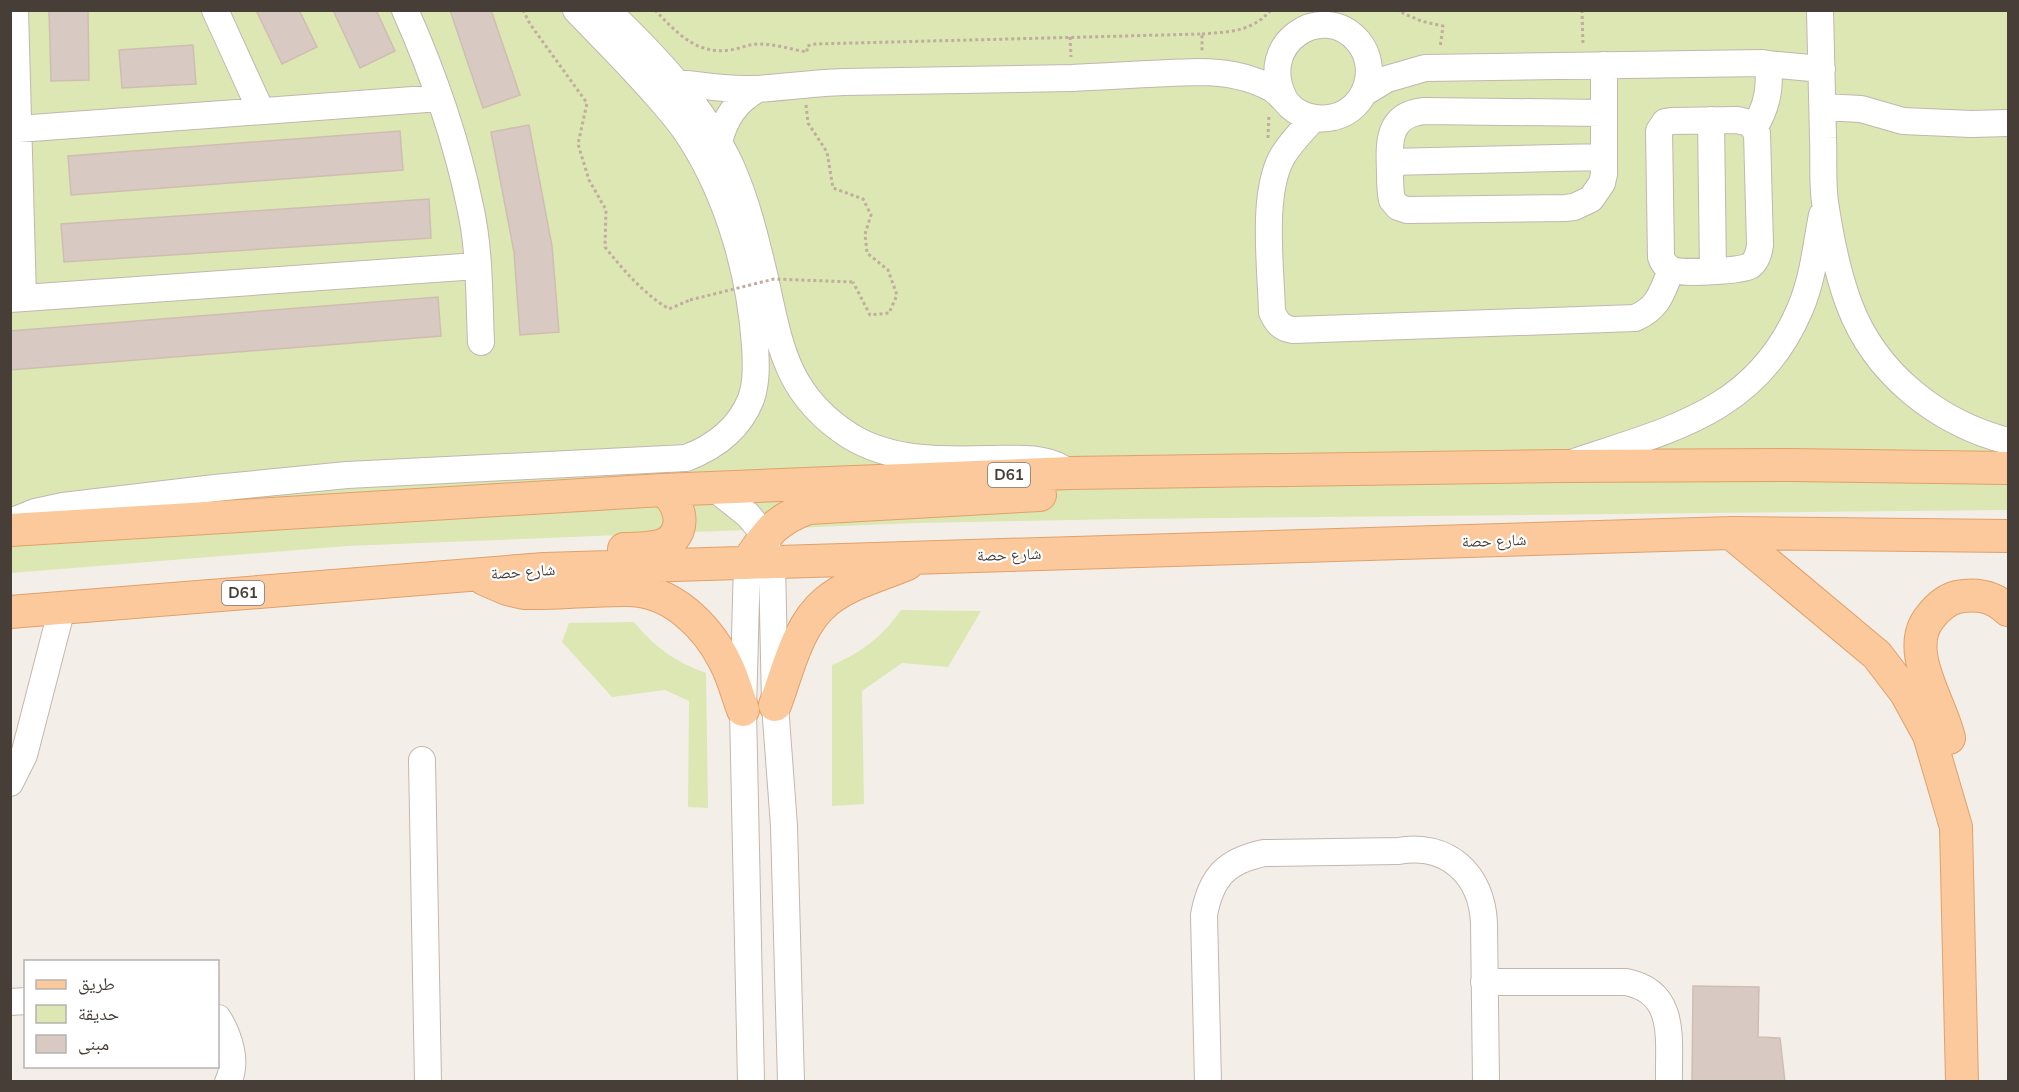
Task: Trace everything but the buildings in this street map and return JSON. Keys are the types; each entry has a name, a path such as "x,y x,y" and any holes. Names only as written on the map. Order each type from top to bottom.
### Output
{"main road":[{"name":"D61","path":"10,530 662,490 1070,472 1791,465 2008,468"},
{"path":"761,554 772,528 787,516 808,508 1084,492 1125,486 1185,471"},
{"path":"544,569 560,557 570,553 656,547 669,542 680,520 675,502 662,490"},
{"path":"1731,533 1859,638 1892,673 1918,713 1929,735 1956,826"},
{"name":"شارع حصة","path":"10,612 476,574 761,554 924,556 1731,533 2008,536"},
{"path":"775,705 802,634 826,602 852,586 924,556"},
{"path":"476,574 491,583 524,593 632,590 655,595 676,605 694,620 713,641 726,663 743,710"},
{"path":"1962,1082 1957,778 1948,730 1924,668 1920,652 1921,636 1927,620 1938,608 1952,599 1968,595 1985,596 2000,602 2008,610"}],"street":[{"path":"15,10 18,129 17,299 477,266"},
{"path":"214,10 261,111"},
{"path":"405,10 426,57 440,98 453,137 471,208 481,342"},
{"path":"10,522 35,512 63,506 347,475 686,458 714,445 726,436 736,425 751,398 755,381 755,354 745,277 726,214 704,160 680,122 576,10"},
{"path":"608,10 675,82 719,142 748,211 782,353 798,384 821,413 851,436 887,452 939,459 1036,459 1070,472"},
{"path":"1304,10 1280,52 1276,76 1287,102 1282,158 1274,181 1270,205 1272,312 1276,321 1287,329 1635,318 1652,308 1671,270"},
{"path":"1214,73 1262,84 1273,89 1302,114 1314,118 1324,119 1343,114 1359,102 1364,93 1368,83 1369,62 1342,10"},
{"path":"1821,10 1825,200 1838,271 1849,306 1881,361 1916,396 1948,418 1995,438 2008,441"},
{"path":"675,82 758,89 807,83 1214,73 1262,61 1304,29 1326,25 1348,32 1358,41 1391,59 1432,68"},
{"path":"1364,93 1399,74 1432,68 1760,62 1822,69"},
{"path":"1754,128 1767,100 1769,71 1767,64"},
{"path":"1594,65 1604,113 1604,174 1597,192 1583,204 1565,208 1402,209 1395,204 1391,196 1389,143 1395,128 1404,117 1416,112 1604,113"},
{"path":"719,142 732,110 748,94 758,89"},
{"path":"18,129 440,98"},
{"path":"1822,107 1861,109 1903,121 2008,123"},
{"path":"1282,158 1314,118"},
{"path":"1671,120 1744,120 1754,128 1757,138 1759,251 1757,257 1749,266 1738,270 1671,270 1661,257 1659,131 1665,122 1671,120"},
{"path":"1711,120 1713,271"},
{"path":"1390,162 1604,157"},
{"path":"1561,466 1696,419 1723,404 1747,385 1786,337 1800,309 1810,280 1825,200"},
{"path":"714,488 748,515 761,554 784,826 791,1082"},
{"path":"751,1082 743,710 761,554"},
{"path":"10,783 24,755 62,608"},
{"path":"422,760 428,1082"},
{"path":"1208,1082 1206,936 1220,900 1231,882 1248,869 1284,853 1398,851 1436,862 1454,873 1469,894 1483,934 1486,1082"},
{"path":"1484,982 1626,982 1650,990 1659,999 1666,1016 1669,1082"},
{"path":"219,1020 228,1038 232,1059 232,1072 228,1082"},
{"path":"219,1056 222,1072 228,1082"}],"path":[{"path":"523,10 530,24 587,103 578,144 589,180 606,210 605,247 629,276 653,299 669,309 690,300 774,279 853,282 870,315 889,313 897,295 888,270 867,253 865,234 870,215 863,199 833,188 827,152 808,123 806,97"},
{"path":"655,10 680,36 699,47 730,50 761,44 807,52 807,45 815,44 1202,34 1245,30 1262,20 1271,10"},
{"path":"1396,10 1421,21 1443,26 1432,68"},
{"path":"1582,10 1594,65"},
{"path":"1202,34 1214,73"}],"green space":[{"path":"11,11 2008,11 2008,510 918,523 347,546 11,573"},
{"path":"901,610 981,611 948,667 902,663 862,691 864,804 832,806 832,665 871,643"},
{"path":"634,622 667,653 706,673 708,808 688,807 689,701 665,690 612,697 562,642 569,623"}]}
